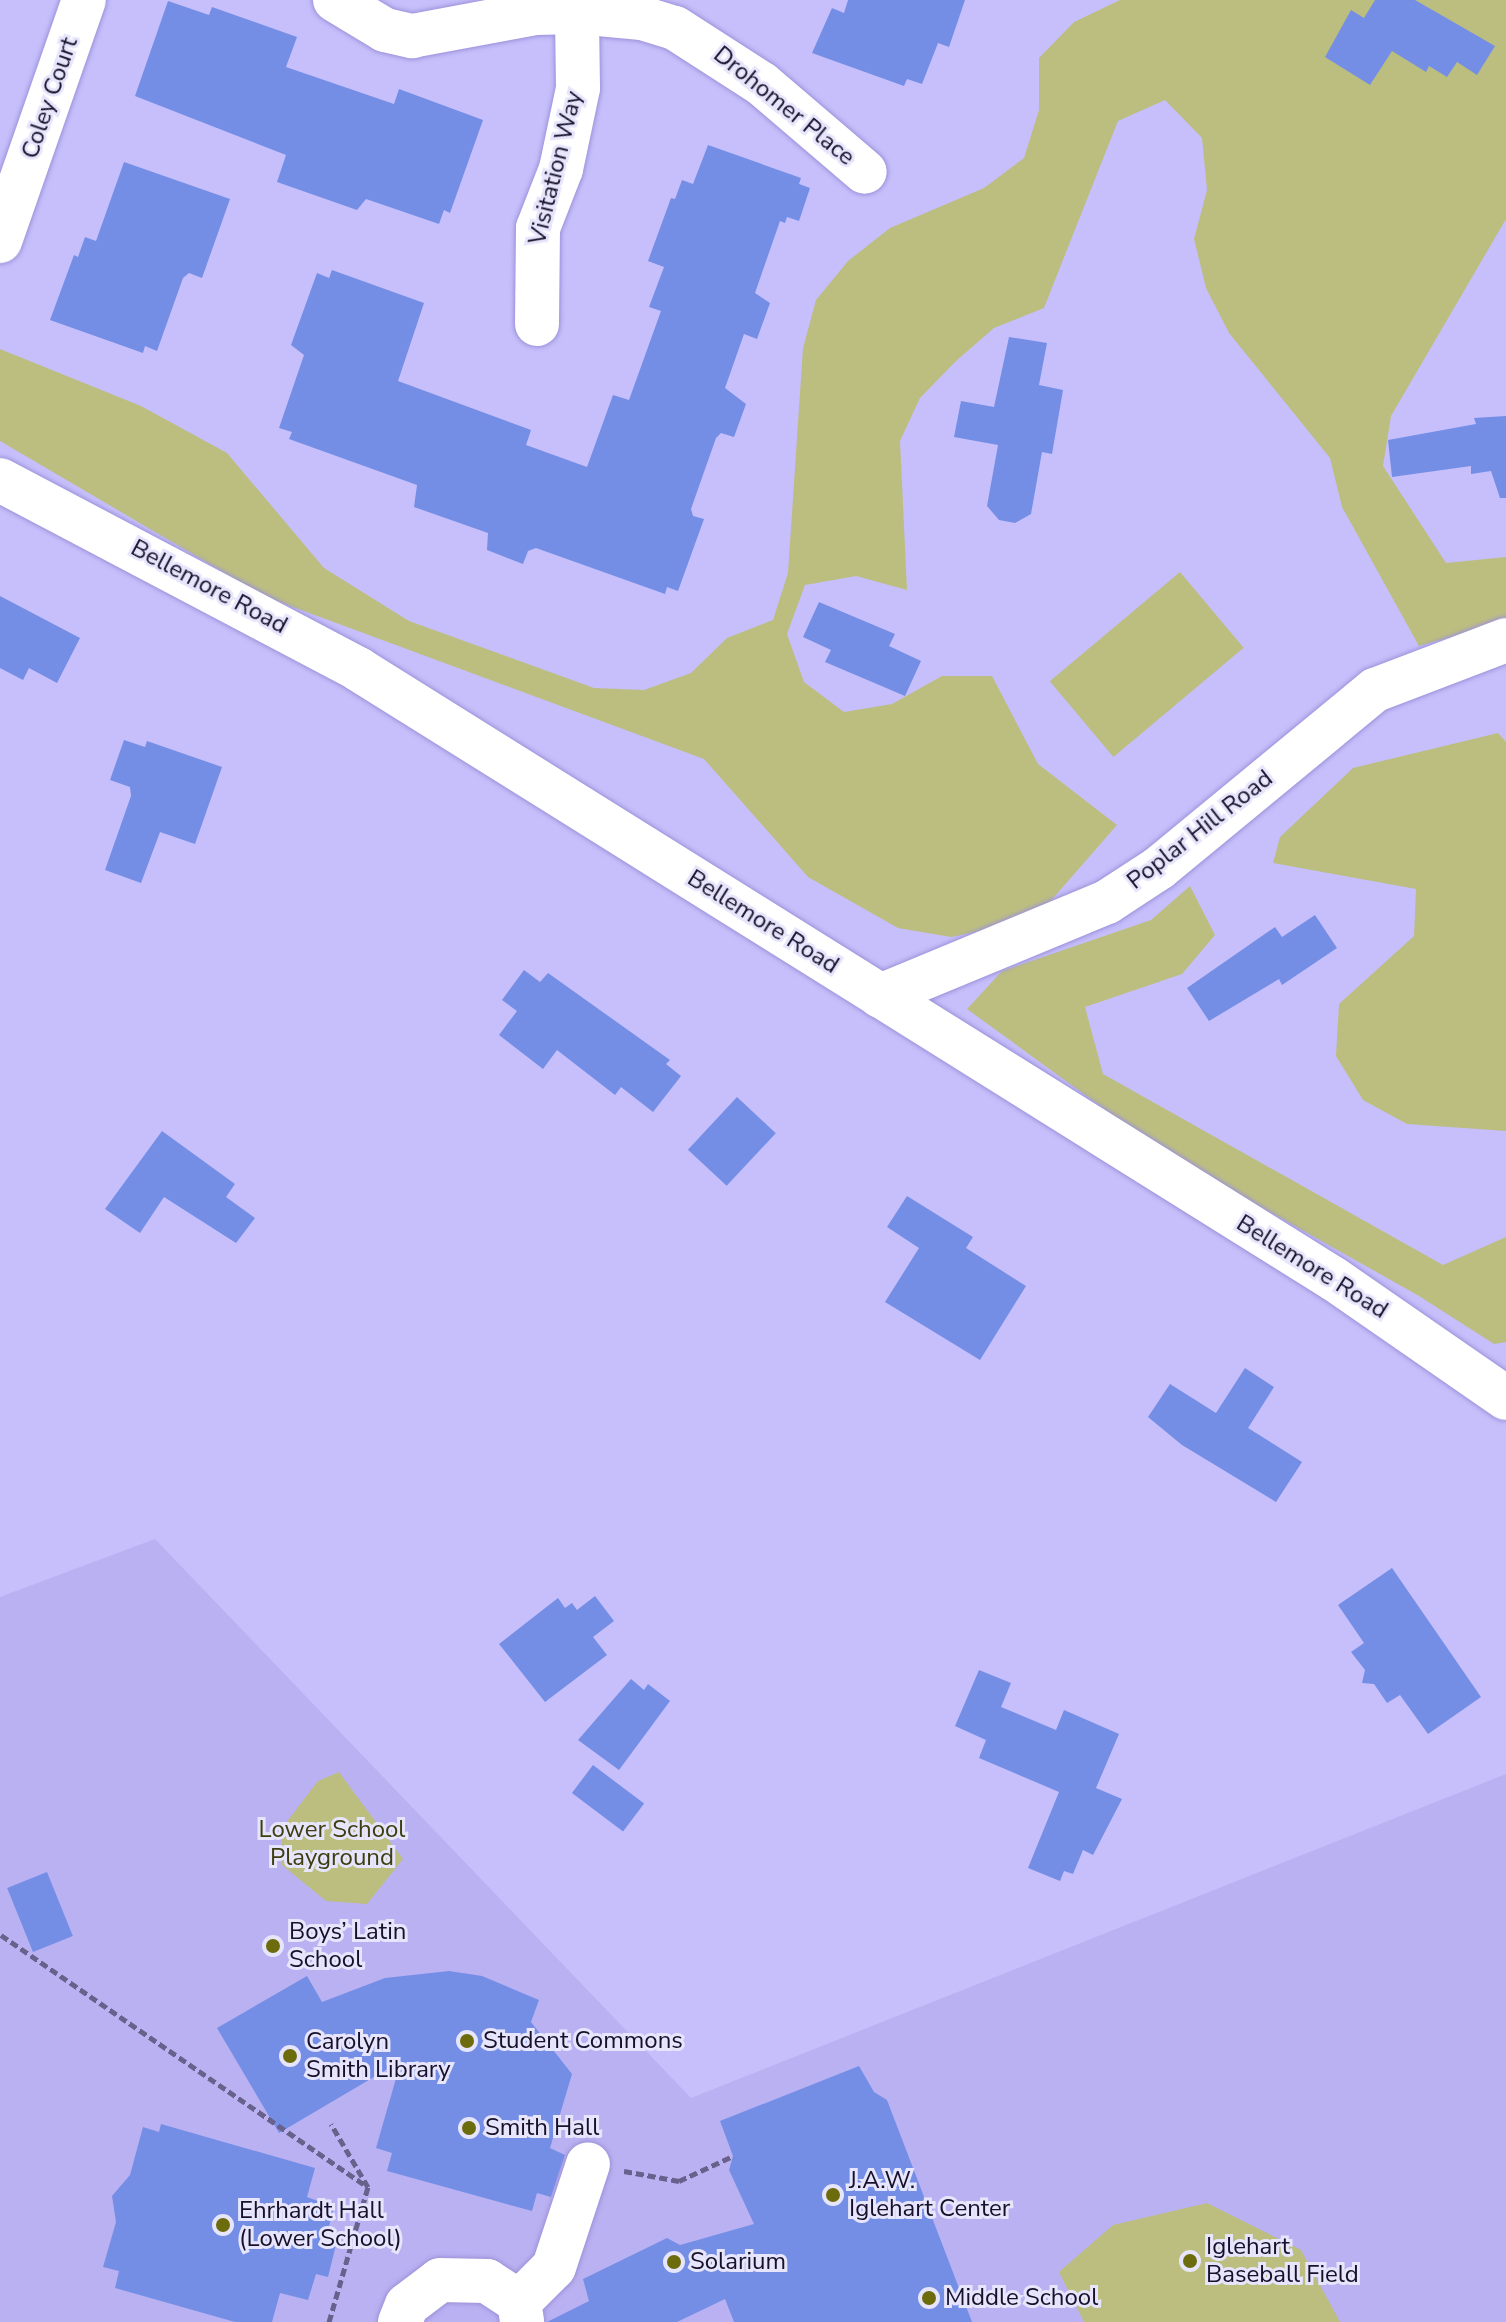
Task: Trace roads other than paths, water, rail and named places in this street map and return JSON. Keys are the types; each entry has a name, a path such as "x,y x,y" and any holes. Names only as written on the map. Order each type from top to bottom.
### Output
{"street":[{"name":"Coley Court","path":"0,241 84,0"},
{"name":"Drohomer Place","path":"335,0 385,30 412,36 535,13 577,12 642,18 705,43 762,84 865,172"},
{"name":"Visitation Way","path":"537,324 538,228 561,169 578,88 577,12"},
{"name":"Bellemore Road","path":"0,480 358,669 1334,1279 1506,1398"},
{"name":"Poplar Hill Road","path":"880,996 1107,902 1159,868 1375,690 1506,640"},
{"path":"400,2322 407,2305 440,2280 487,2281 520,2312 554,2267 588,2164"}],"place":[{"name":"Boys’ Latin School","path":"273,1946"},
{"name":"Student Commons","path":"467,2041"},
{"name":"Carolyn Smith Library","path":"290,2056"},
{"name":"Smith Hall","path":"469,2128"},
{"name":"J.A.W. Iglehart Center","path":"833,2195"},
{"name":"Ehrhardt Hall (Lower School)","path":"223,2225"},
{"name":"Iglehart Baseball Field","path":"1190,2261"},
{"name":"Solarium","path":"674,2262"},
{"name":"Middle School","path":"929,2298"}],"park label":[{"name":"Lower School Playground","path":"332,1844"}]}
